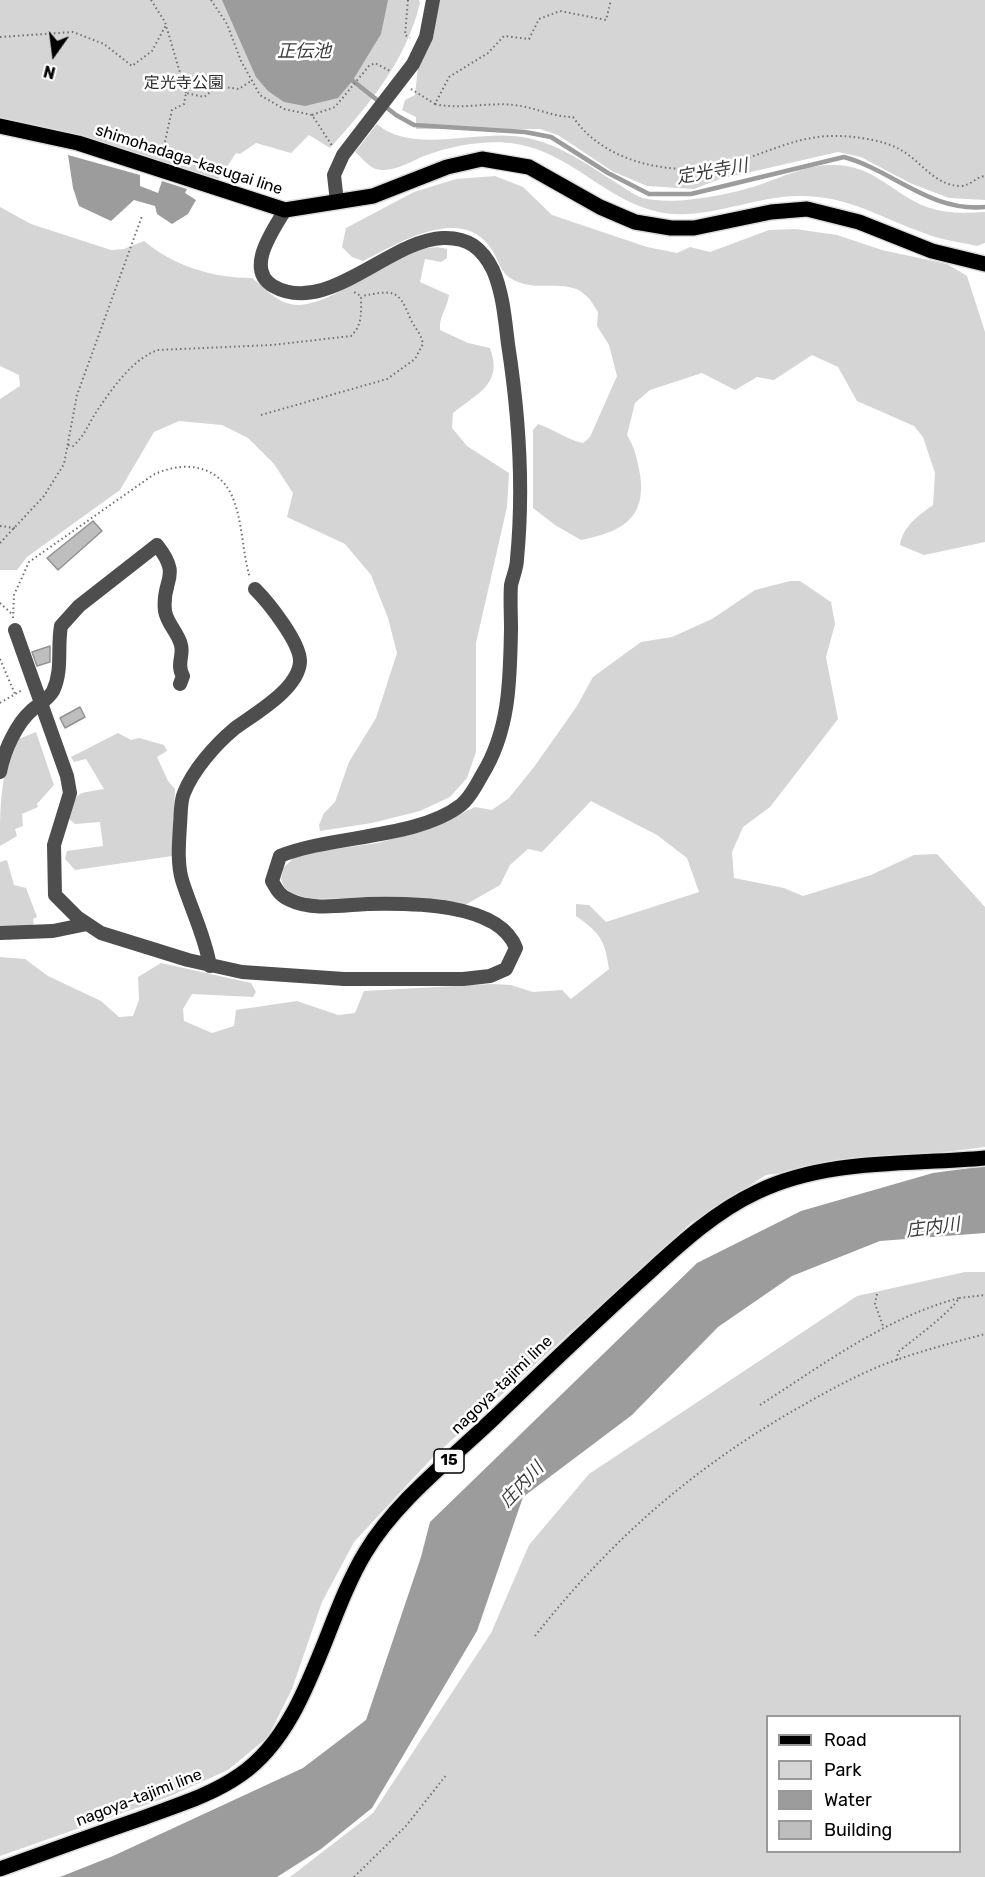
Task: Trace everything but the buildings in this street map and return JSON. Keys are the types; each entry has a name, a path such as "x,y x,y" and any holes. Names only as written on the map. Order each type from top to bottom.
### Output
{"main road":[{"name":"shimohadaga-kasugai line","path":"0,126 78,143 285,210 373,196 447,167 482,159 530,166 600,207 634,222 671,228 694,228 771,212 807,209 860,222 932,250 985,264"},
{"name":"nagoya-tajimi line","path":"0,1869 201,1797 241,1775 264,1754 282,1729 302,1694 345,1588 383,1527 603,1314 716,1216 757,1191 794,1179 880,1163 985,1158"}],"street":[{"path":"337,202 334,175 343,156 426,37 433,0"},
{"path":"15,630 56,738 70,793 54,845 55,895 87,924 101,933 127,942 210,966 242,972 344,979 463,980 490,976 506,969 516,948 511,936 487,917 458,910 386,904 309,905 292,901 279,894 273,881 280,856 288,852 377,835 438,818 462,804 492,759 507,709 511,586 517,562 521,489 517,401 503,308 494,273 482,250 463,239 441,238 412,246 344,282 316,291 289,294 269,284 260,265 263,248 285,210"},
{"path":"0,772 3,758 12,738 33,710 43,704 53,690 59,670 61,626 79,606 157,545 170,562 171,579 165,609 168,622 182,647 179,670 183,676 180,684"},
{"path":"210,966 206,942 182,878 179,854 183,795 194,774 213,750 286,687 300,661 297,648 276,615 255,589"},
{"path":"0,933 53,931 87,924"}],"path":[{"path":"151,0 166,25 186,93 184,104 172,110 161,158"},
{"path":"211,0 227,24 251,81 260,94 284,108 312,115 335,107 369,66 375,63 396,83 435,104 447,107 487,104 515,105 561,117 573,117 582,131 639,164 669,168 702,168 737,162 784,144 835,135 897,148 933,178 959,186 969,185 985,176"},
{"path":"408,0 405,35 413,39"},
{"path":"435,104 449,77 488,52 504,36 529,39 539,19 560,11 606,20 610,0"},
{"path":"0,37 73,32 104,44 132,66 152,51 166,25"},
{"path":"186,93 204,97 218,86 239,89 251,81"},
{"path":"312,115 334,150"},
{"path":"0,543 54,482 64,464 77,395 142,216"},
{"path":"261,415 387,378 415,359 423,344 421,334 410,319 405,301 399,296 383,292 361,296 347,288 344,282"},
{"path":"68,445 73,446 79,441 99,407 119,382 151,352 272,345 351,336 360,324 361,296"},
{"path":"15,630 13,615 15,595 29,562 153,475 171,466 190,465 207,471 223,484 232,497 249,576 255,589"},
{"path":"0,526 15,528"},
{"path":"0,603 13,615"},
{"path":"0,659 15,694"},
{"path":"0,703 35,683"},
{"path":"877,1294 875,1304 883,1326"},
{"path":"760,1405 883,1326 934,1304 985,1295"},
{"path":"897,1360 898,1352 954,1307 959,1298"},
{"path":"535,1636 569,1593 601,1559 692,1476 722,1454 819,1396 897,1360 985,1334"},
{"path":"354,1877 406,1826 447,1774"}],"green space":[{"name":"定光寺公園","path":"0,0 419,0 420,3 406,44 396,63 372,99 330,148 309,135 291,153 256,143 240,154 236,153 218,180 87,138 0,118"},
{"path":"440,0 985,0 985,200 949,198 910,183 861,157 838,152 720,179 694,189 647,186 612,171 558,135 540,129 416,129 416,117 402,110 405,100 415,95 418,66 431,42"},
{"path":"377,124 391,133 406,138 513,136 528,138 579,159 636,195 655,200 670,201 717,196 747,189 815,167 848,166 872,175 927,207 948,212 985,212 985,243 977,246 937,237 851,204 820,197 768,199 694,213 659,212 622,198 555,157 517,144 483,143 460,146 427,155 389,170 376,169 355,152"},
{"path":"495,176 523,187 552,215 647,247 677,253 690,247 710,252 769,230 795,229 837,235 882,250 947,264 967,276 985,332 985,542 924,555 900,545 908,527 933,505 935,473 923,437 914,426 857,401 838,367 812,355 774,380 757,377 735,390 702,373 650,390 635,403 627,435 637,458 640,474 641,490 635,513 619,528 581,540 555,525 533,508 533,430 538,424 583,443 590,437 617,376 609,345 597,326 598,312 590,300 578,290 570,287 529,285 514,280 505,274 492,250 480,236 465,229 448,228 430,231 394,245 363,261 352,257 342,247 346,228 414,192 456,179"},
{"path":"0,207 31,224 111,250 124,249 144,241 168,257 195,269 223,276 252,278 274,297 290,304 308,304 327,298 409,253 429,248 447,249 447,258 441,262 425,259 420,282 449,295 440,330 468,343 490,348 493,360 491,379 480,393 453,413 452,428 467,446 509,473 507,507 476,643 476,752 467,778 450,797 420,811 372,823 320,831 319,825 324,813 335,802 349,762 376,718 397,653 388,618 371,575 345,544 287,517 293,493 274,464 248,438 222,425 179,421 154,432 120,490 27,557 17,570 0,570 0,399 20,386 19,375 0,366"},
{"path":"790,581 800,581 831,602 835,624 826,657 838,719 770,807 743,827 732,852 734,878 784,888 803,896 871,875 914,855 937,854 985,907 985,1147 766,1175 691,1223 433,1457 354,1542 322,1602 292,1689 268,1737 228,1770 168,1797 0,1856 0,957 25,959 48,976 101,1001 119,1017 133,1016 139,1000 138,977 161,963 251,983 256,992 253,997 192,994 183,1009 184,1021 212,1033 234,1026 236,1010 297,1001 338,1015 355,1013 364,991 491,984 511,985 533,992 562,990 571,999 609,969 606,951 600,938 591,927 576,916 576,904 589,905 606,922 699,892 687,858 657,835 591,801 542,852 528,849 510,865 500,885 465,905 387,898 310,899 291,893 284,887 281,879 284,867 298,854 378,843 438,825 475,807 492,810 509,798 534,767 577,706 593,677 641,642 672,637 712,619 755,590"},
{"path":"36,732 54,785 37,804 38,807 22,814 23,826 15,829 17,836 0,846 2,792 11,753 16,740"},
{"path":"118,733 131,740 139,738 164,745 167,751 157,757 168,781 175,789 172,856 75,870 65,859 67,851 103,846 100,822 75,824 68,818 71,809 79,795 104,789 86,759 74,762 71,757"},
{"path":"7,860 14,885 26,888 37,917 33,919 34,924 14,931 0,930 0,862"},
{"path":"965,1272 985,1272 985,1877 290,1877 373,1813 491,1633 529,1545 589,1474 857,1296"}],"water":[{"name":"正伝池","path":"222,0 388,0 381,34 353,80 338,98 305,106 284,102 268,91 256,77"},
{"path":"68,155 140,175 140,186 158,193 162,181 187,189 185,193 196,200 188,214 172,224 157,214 155,206 134,200 111,221 79,206 73,188"},
{"name":"庄内川","path":"985,1166 985,1233 880,1241 792,1276 718,1327 632,1415 523,1497 477,1631 372,1808 321,1849 277,1877 60,1877 113,1856 303,1768 366,1720 421,1557 430,1522 697,1263 801,1211 933,1173"}],"waterway":[{"name":"定光寺川","path":"348,77 396,115 414,125 525,132 551,137 608,173 649,194 691,194 844,157 862,163 929,197 965,207 985,207"}]}
